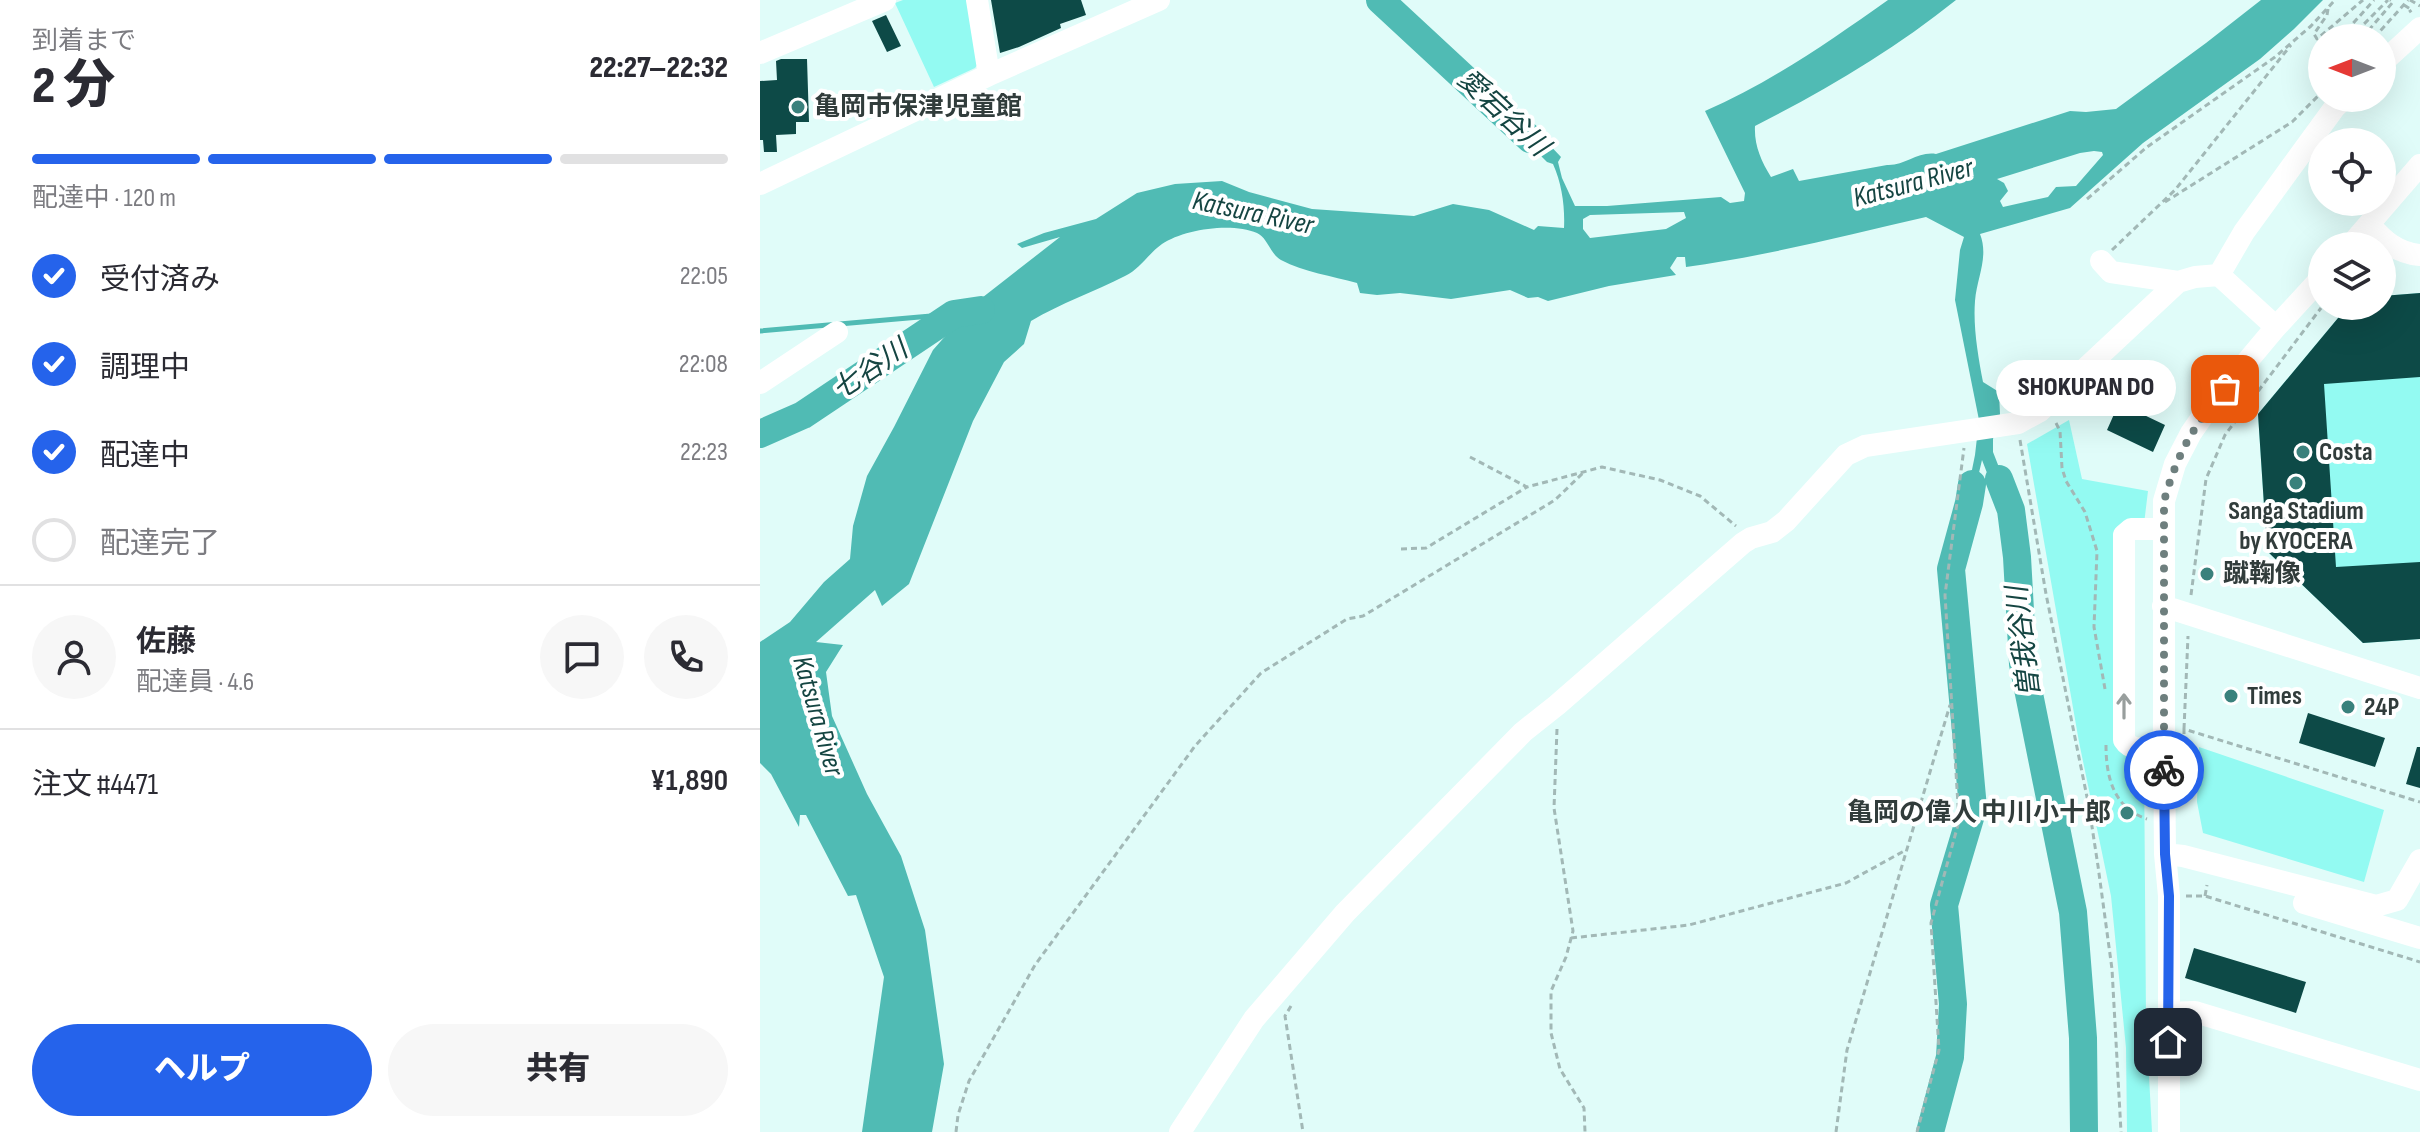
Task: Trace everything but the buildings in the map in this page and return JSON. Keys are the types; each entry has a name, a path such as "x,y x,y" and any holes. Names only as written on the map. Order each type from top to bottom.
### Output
{"street":[{"path":"760,53 849,7 885,0"},
{"path":"977,0 989,75"},
{"path":"760,184 989,75 1159,0"},
{"path":"2396,50 2420,28"},
{"path":"2219,275 2244,232 2331,112"},
{"path":"2363,232 2420,165"},
{"path":"2370,225 2393,247 2406,254 2420,255"},
{"path":"2101,261 2111,272 2178,282 2219,275 2276,327"},
{"path":"1180,1132 1254,1019 1345,913 1523,732 1743,543 1772,532 1786,521 1846,455 1865,446 2013,424 2040,411 2178,282"},
{"path":"2169,1132 2169,896 2165,854 2174,752 2163,606 2164,501 2175,464 2191,433 2209,407 2308,292"},
{"path":"760,383 837,332"},
{"path":"2163,529 2131,529 2124,535 2124,740 2134,748 2174,752"},
{"path":"2163,606 2420,688"},
{"path":"2165,854 2198,859 2376,906 2397,900 2420,860"},
{"path":"2165,854 2184,869 2420,938"},
{"path":"2168,1013 2195,1012 2420,1080"}],"path":[{"path":"2087,199 2147,147 2275,57 2335,0"},
{"path":"2329,7 2314,34 2317,39 2363,0"},
{"path":"2353,24 2374,0"},
{"path":"2364,24 2389,0 2393,2 2374,24"},
{"path":"2387,24 2411,1 2420,6"},
{"path":"2404,5 2409,8"},
{"path":"2101,261 2175,190 2295,39"},
{"path":"2158,206 2193,187 2292,122 2308,106"},
{"path":"2190,603 2206,479 2225,435 2312,320"},
{"path":"2267,362 2275,369"},
{"path":"2055,422 2060,431 2062,468 2066,481 2085,512 2097,551 2094,627 2107,702"},
{"path":"2013,424 2098,866 2112,969 2121,1132"},
{"path":"1917,1132 1939,1050 1931,923 1959,821 1945,595 1969,432"},
{"path":"1470,457 1527,487"},
{"path":"1401,549 1426,548 1527,487 1602,467 1700,496 1751,538"},
{"path":"956,1132 969,1081 1035,965 1195,746 1261,673 1347,619 1363,616 1555,500 1585,471"},
{"path":"2174,752 2184,729 2188,636"},
{"path":"1836,1132 1847,1050 1951,701"},
{"path":"1557,705 1554,808 1573,931 1551,991 1551,1033 1560,1069 1584,1108 1585,1132"},
{"path":"2184,729 2420,802"},
{"path":"2106,741 2111,786 2126,807 2150,819"},
{"path":"1571,938 1689,925 1846,883 1907,850"},
{"path":"2205,896 2207,885"},
{"path":"2182,896 2205,896 2420,962"},
{"path":"1293,1003 1285,1016 1303,1132"}],"shaded area":[{"path":"903,0 969,0 981,60 975,68 934,87 895,3"},
{"name":"Sanga Stadium by KYOCERA","path":"2420,293 2420,639 2363,643 2267,551 2258,414 2336,320 2396,320 2396,295"},
{"path":"2069,420 2082,479 2148,491 2144,524 2130,523 2119,744 2144,756 2146,1020 2152,1132 2127,1132 2126,1048 2111,896 2079,742 2027,444"},
{"path":"2199,747 2384,810 2364,882 2203,833 2197,802"}],"water":[{"name":"Katsura River","path":"1888,0 1956,0 1858,68 1755,126 1759,153 1771,177 1793,169 1799,181 1894,165 2070,111 2116,109 2261,0 2323,0 2260,59 2143,143 2070,208 1980,234 1983,259 1976,292 1975,331 1983,382 1999,392 2000,414 1993,452 2018,516 2006,515 1982,460 1968,519 1962,519 1979,420 1955,300 1964,237 1926,217 1807,245 1686,267 1685,257 1677,257 1670,268 1676,275 1609,286 1548,301 1538,297 1528,298 1510,290 1451,299 1400,293 1360,293 1357,283 1309,271 1281,260 1264,238 1247,230 1208,229 1171,239 1130,273 1031,321 1024,344 1004,362 973,421 909,584 882,606 875,590 816,642 843,645 826,672 832,716 867,794 901,856 925,930 944,1064 932,1132 862,1132 884,977 856,895 848,896 806,815 800,815 799,827 771,774 760,763 760,642 790,622 824,582 850,559 853,526 867,476 933,350 948,333 945,331 883,374 873,371 918,336 978,301 1060,237 1022,248 1017,244 1096,219 1137,193 1175,184 1222,181 1249,192 1312,209 1414,216 1453,204 1489,210 1534,230 1538,226 1564,228 1562,196 1553,164 1547,162 1502,117 1503,110 1517,119 1525,131 1543,138 1561,157 1558,162 1562,178 1575,206 1721,197 1730,203 1744,201 1745,193 1705,111 1776,74","holes":["2094,151 2103,155 2076,186 2056,187 2048,197 2003,207 2000,201 2008,191 2004,183 1997,179","1684,212 1686,218 1666,229 1590,238 1583,229 1583,219 1590,215"]}],"waterway":[{"name":"愛宕谷川","path":"1380,0 1530,139"},
{"name":"七谷川","path":"760,434 803,415 954,314 981,310"},
{"path":"760,331 954,314"},
{"name":"曽我谷川","path":"1999,479 2011,510 2023,664 2073,912 2083,1038 2084,1132"},
{"path":"1930,1132 1950,1057 1953,1004 1944,905 1973,808 1951,569 1972,484"}],"way so far":[{"path":"2164,770 2164,501 2175,464 2191,433 2225,389"}],"place":[{"name":"亀岡市保津児童館","path":"798,107"},
{"name":"SHOKUPAN DO","path":"2225,389"},
{"name":"Costa","path":"2303,452"},
{"name":"Sanga Stadium by KYOCERA","path":"2296,483"},
{"name":"蹴鞠像","path":"2207,574"},
{"name":"Times","path":"2231,696"},
{"name":"24P","path":"2348,707"},
{"name":"亀岡の偉人 中川小十郎","path":"2127,813"}],"route":[{"path":"2164,770 2169,896 2168,1042"}]}
